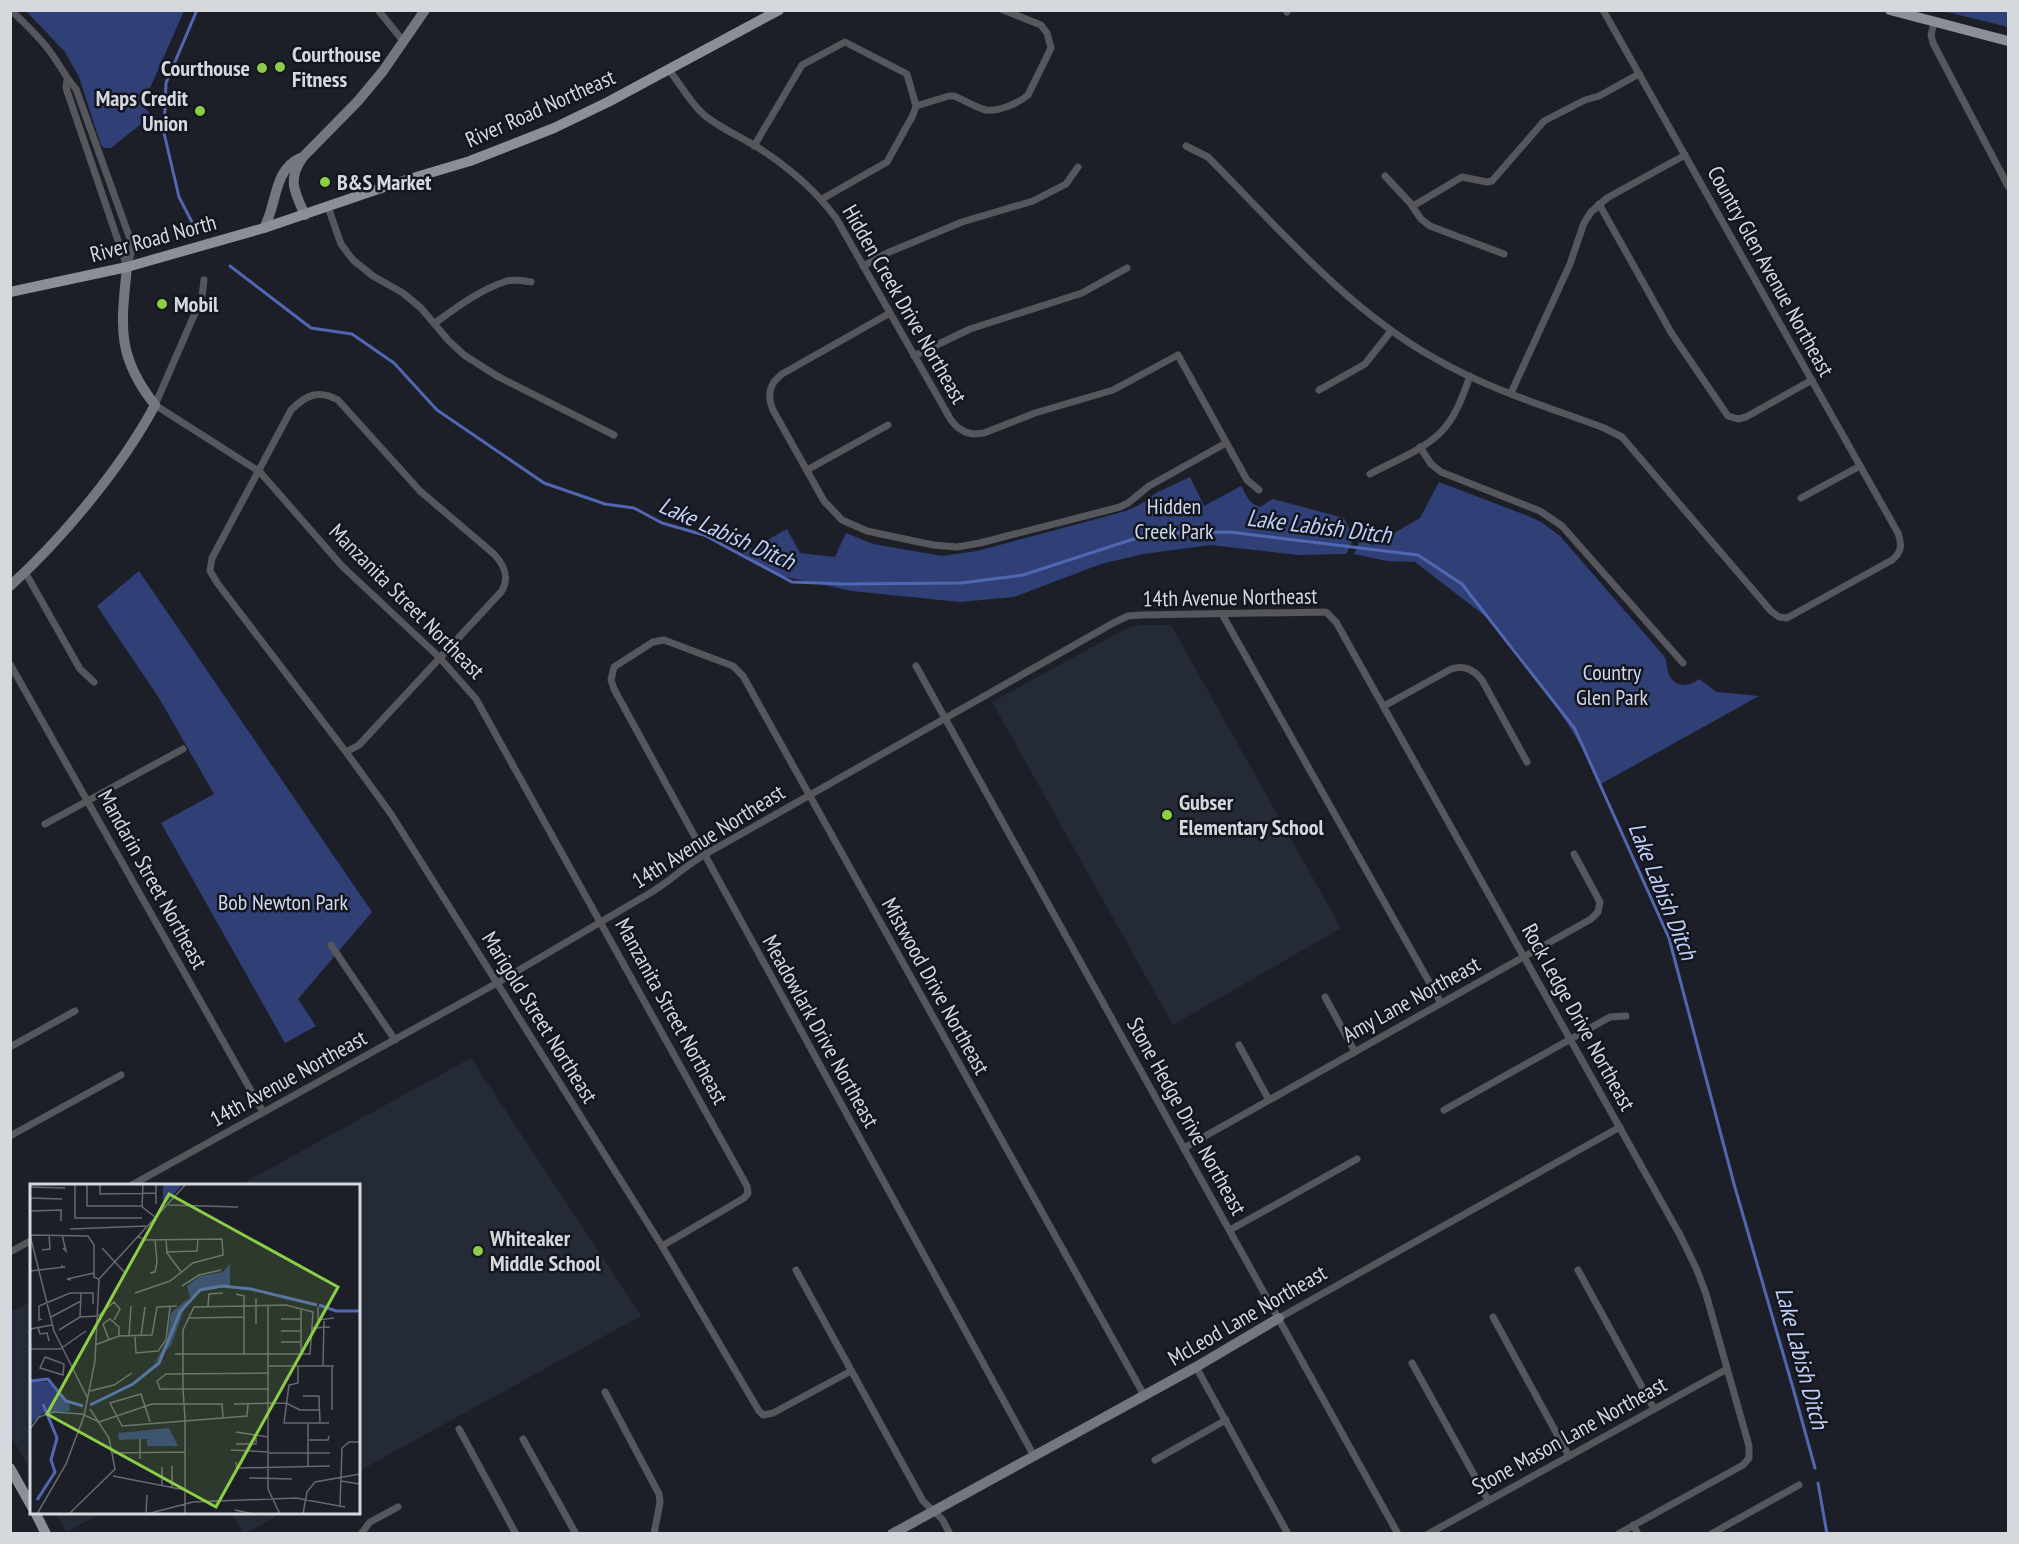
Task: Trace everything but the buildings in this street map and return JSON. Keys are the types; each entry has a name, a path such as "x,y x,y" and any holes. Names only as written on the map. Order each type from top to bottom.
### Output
{"main road":[{"name":"River Road Northeast","path":"305,215 396,183 470,161 551,129 608,102 779,10"},
{"path":"1890,10 2008,41"},
{"name":"River Road North","path":"10,292 127,267 305,215"},
{"path":"10,1468 30,1503"},
{"path":"36,1514 46,1533"}],"street":[{"path":"11,10 39,38 58,62 67,80 76,89 133,247 127,267"},
{"path":"378,10 404,42"},
{"path":"305,215 293,182 293,175 303,157 358,101 404,42 425,10"},
{"path":"916,106 954,96 988,110 995,110 1021,101 1028,95 1051,48 1047,33 1041,26 1003,10"},
{"name":"Country Glen Avenue Northeast","path":"1511,393 1605,428 1622,437 1771,611 1779,617 1787,618 1793,615 1892,560 1901,551 1898,534 1603,10"},
{"path":"1934,22 1930,35 1933,43 2008,186"},
{"path":"754,146 802,65 845,42 907,74 916,106 887,162 822,200"},
{"name":"Hidden Creek Drive Northeast","path":"669,70 703,114 793,172 822,200 836,218 957,427 973,434 984,433 1035,413 1113,390 1178,355 1226,443"},
{"path":"1412,206 1462,177 1492,181 1545,121 1639,74"},
{"path":"67,80 66,88 127,267"},
{"path":"1186,146 1208,157 1338,288 1391,331 1437,360 1511,393 1570,264 1584,223 1591,212 1607,198 1685,155"},
{"path":"264,228 269,219 277,186 284,172 291,162 303,157"},
{"path":"863,266 887,253 962,222 1034,201 1066,184 1078,167"},
{"path":"1385,176 1421,219 1430,226 1504,254"},
{"path":"1599,204 1672,334 1728,416 1738,419 1746,417 1812,380"},
{"path":"328,207 341,244 352,260 411,299 435,323 455,348 477,363 614,435"},
{"name":"Manzanita Street Northeast","path":"127,267 123,321 125,349 133,371 155,405 260,472 342,567 440,657 476,699 742,1178 748,1193 744,1198 662,1246"},
{"path":"914,356 970,329 1082,293 1127,268"},
{"path":"10,586 26,573 72,522 148,419 202,297 204,280"},
{"path":"435,323 472,298 499,285 509,281 531,282"},
{"path":"890,313 782,374 774,380 770,388 770,403 773,410 824,501 842,520 867,531 933,545 957,547 980,543 1120,507 1149,486 1226,443 1247,480 1259,490"},
{"path":"1319,390 1365,364 1391,331"},
{"path":"1370,474 1420,447 1440,433 1459,404 1470,376"},
{"path":"260,472 291,410 309,396 329,395 338,400 420,491 500,560 506,573 507,581 501,592 359,745 346,752"},
{"path":"807,471 888,425"},
{"path":"1420,447 1431,464 1441,472 1540,511 1562,526 1683,663"},
{"path":"1801,498 1860,466"},
{"name":"Marigold Street Northeast","path":"260,472 212,558 210,571 391,814 662,1246 756,1407 763,1415 773,1413 851,1371"},
{"path":"26,573 80,669 93,682"},
{"name":"14th Avenue Northeast","path":"132,1184 497,983 671,880 704,855 944,717 1123,618 1140,615 1322,612 1330,614"},
{"path":"1222,614 1441,1003"},
{"name":"Rock Ledge Drive Northeast","path":"1330,614 1571,1039 1680,1235 1697,1270 1749,1446 1749,1458 1743,1465 1633,1525"},
{"name":"Mistwood Drive Northeast","path":"658,640 678,645 739,670 1144,1395"},
{"name":"Meadowlark Drive Northeast","path":"658,640 619,662 611,673 614,689 1034,1456"},
{"name":"Mandarin Street Northeast","path":"10,664 263,1112"},
{"name":"Stone Hedge Drive Northeast","path":"916,666 1398,1533"},
{"path":"1384,706 1451,669 1459,667 1471,670 1482,680 1527,762"},
{"path":"45,824 183,749"},
{"name":"Amy Lane Northeast","path":"1184,1148 1591,919 1598,912 1600,902 1574,854"},
{"path":"331,945 395,1040"},
{"path":"1324,997 1355,1052"},
{"path":"10,1047 75,1011"},
{"path":"1444,1110 1610,1017 1626,1016"},
{"path":"1239,1045 1269,1100"},
{"path":"10,1136 121,1075"},
{"name":"McLeod Lane Northeast","path":"892,1533 1196,1366 1620,1127"},
{"path":"1230,1230 1357,1159"},
{"path":"10,1252 30,1241"},
{"path":"796,1270 923,1502 942,1519 950,1533"},
{"path":"1578,1270 1654,1409"},
{"path":"1493,1317 1569,1456"},
{"path":"1412,1364 1488,1500"},
{"path":"1196,1366 1288,1533"},
{"name":"Stone Mason Lane Northeast","path":"1428,1533 1727,1369"},
{"path":"604,1392 659,1494 659,1513 654,1533"},
{"path":"1155,1460 1226,1420"},
{"path":"459,1429 516,1533"},
{"path":"523,1439 576,1533"},
{"path":"1711,1533 1799,1485"},
{"path":"360,1533 370,1522 398,1508"},
{"path":"1618,1533 1633,1525 1638,1533"}],"shaded area":[{"name":"Gubser Elementary School","path":"1171,625 1341,928 1173,1025 992,702 1130,627"},
{"name":"Whiteaker Middle School","path":"471,1058 641,1316 360,1470 360,1184 242,1184"},
{"path":"30,1302 30,1470 10,1434 11,1312"},
{"path":"56,1514 101,1514 66,1532"},
{"path":"232,1514 280,1514 244,1534"}],"green space":[{"path":"26,11 184,11 143,104 151,116 111,148 104,148 101,145 79,77 65,52"},
{"path":"1943,11 2008,11 2008,27"},
{"name":"Hidden Creek Park","path":"1190,477 1204,506 1241,486 1250,501 1260,507 1273,499 1344,518 1354,538 1346,554 1298,555 1211,545 1143,554 1101,564 1014,597 960,602 852,591 777,575 743,553 787,529 800,553 835,557 846,533 873,544 942,556 977,551 1126,511 1156,493"},
{"name":"Country Glen Park","path":"1439,482 1528,516 1541,522 1560,536 1664,656 1669,675 1675,682 1687,685 1699,679 1717,692 1759,696 1599,785 1587,756 1552,698 1489,619 1415,562 1387,561 1354,554 1360,540 1373,545 1420,518"},
{"name":"Bob Newton Park","path":"139,571 372,912 298,999 316,1026 285,1043 161,823 214,794 159,698 97,606"}],"waterway":[{"name":"Lake Labish Ditch","path":"194,226 179,197 164,133 166,83 197,10"},
{"name":"Lake Labish Ditch","path":"230,266 311,328 352,334 394,363 437,410 544,483 605,504 634,508 662,523 704,535 792,582 961,583 1023,575 1152,533 1230,532 1418,555 1462,584 1575,729 1669,938 1734,1184 1815,1468"},
{"name":"Lake Labish Ditch","path":"1818,1483 1827,1534"}],"place":[{"name":"Courthouse Fitness","path":"280,67"},
{"name":"Courthouse","path":"262,68"},
{"name":"Maps Credit Union","path":"200,111"},
{"name":"B&S Market","path":"325,182"},
{"name":"Mobil","path":"162,304"},
{"name":"Gubser Elementary School","path":"1167,815"},
{"name":"Whiteaker Middle School","path":"478,1251"}]}
